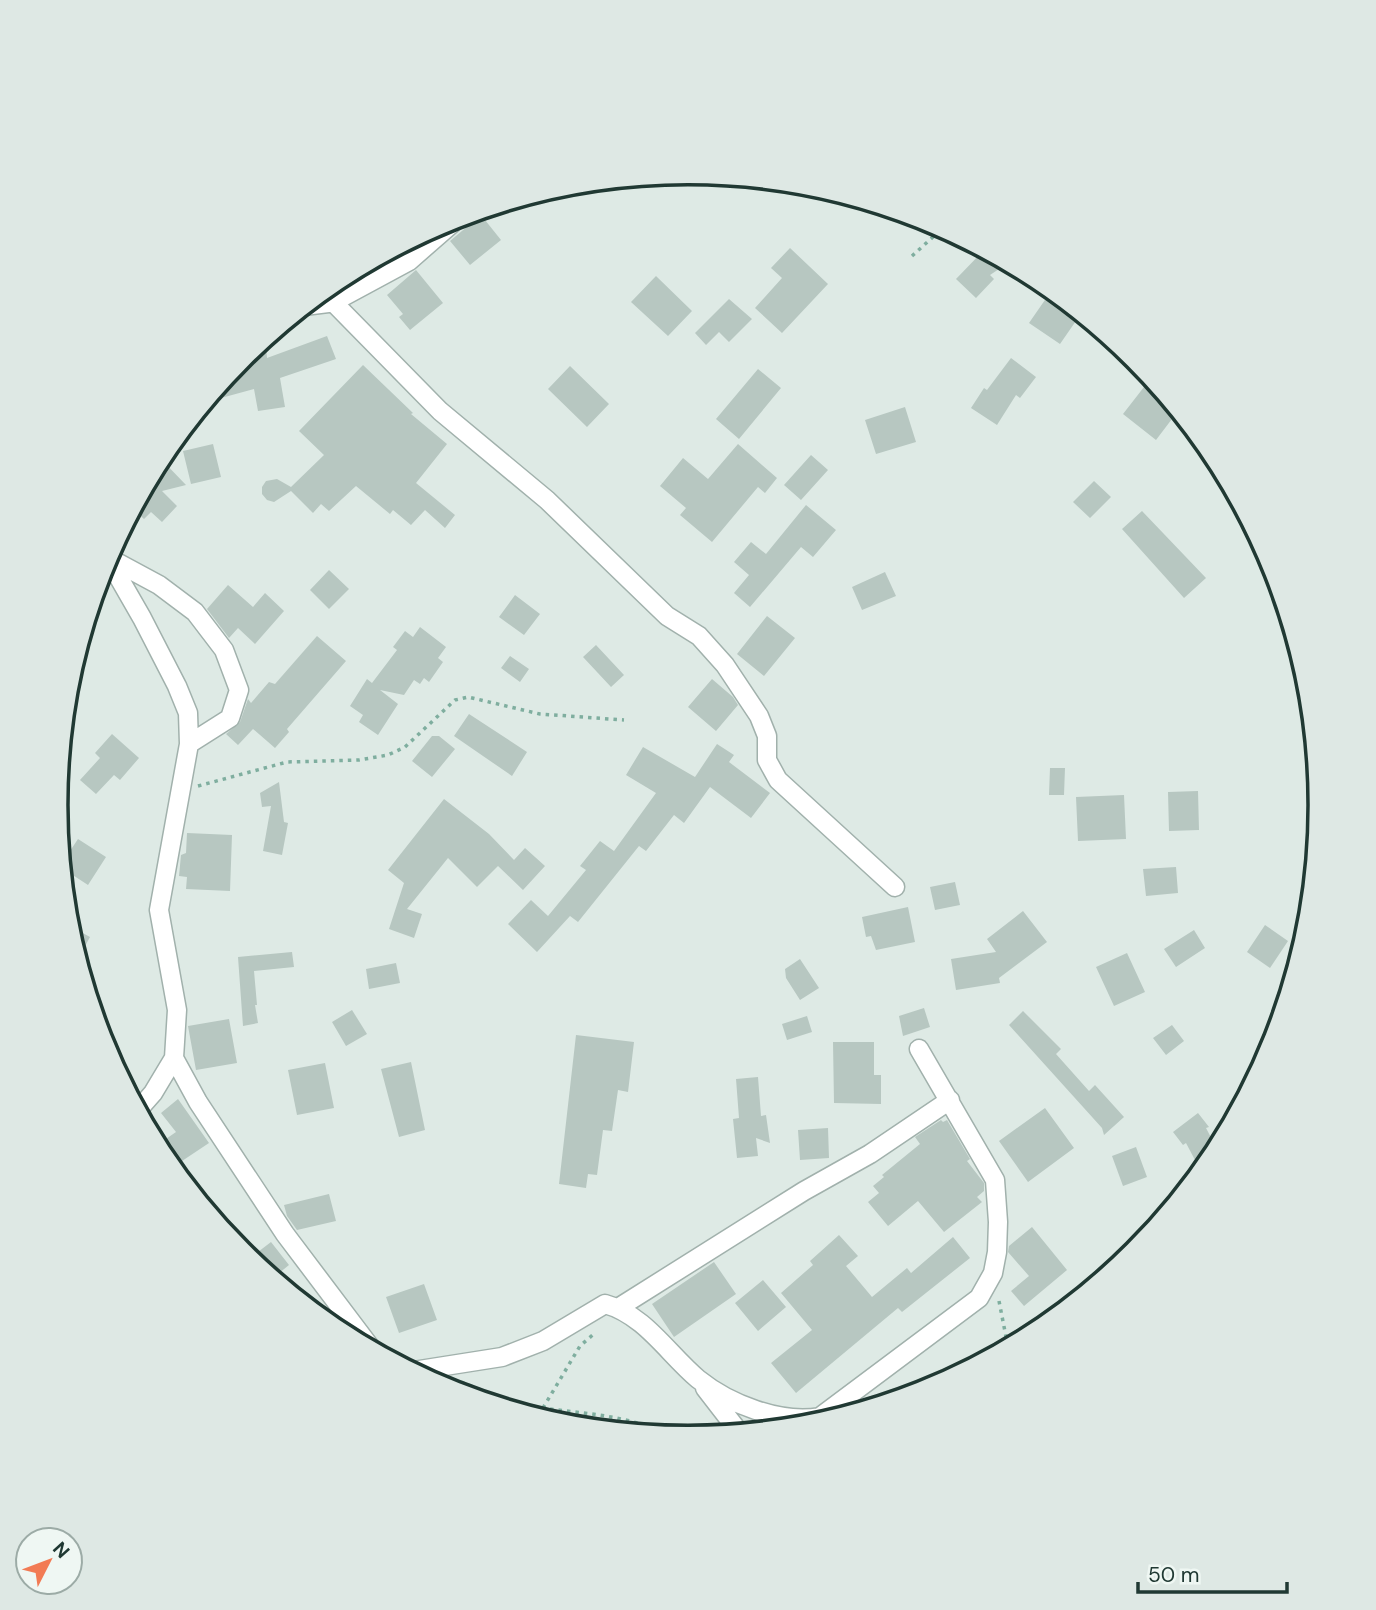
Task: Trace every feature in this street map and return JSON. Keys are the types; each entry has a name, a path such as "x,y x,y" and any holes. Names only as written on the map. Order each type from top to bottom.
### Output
{"street":[{"path":"327,302 408,260 428,243"},
{"path":"332,301 440,411 547,500 667,616 699,636 725,665 759,716 767,737 767,760 778,780 895,887"},
{"path":"117,563 159,585 195,612 224,650 239,690 230,718 188,744"},
{"path":"114,570 177,686 188,713 188,744 159,910 177,1010 174,1058 144,1103"},
{"path":"833,1407 979,1298 993,1273 998,1222 995,1180 919,1049"},
{"path":"174,1058 198,1102 285,1234 356,1328"},
{"path":"429,1368 502,1357 543,1341 612,1306 870,1154 950,1100"},
{"path":"612,1306 656,1336 699,1379 732,1423"},
{"path":"699,1379 737,1402 783,1417"}],"path":[{"path":"912,256 934,236"},
{"path":"179,792 287,762 359,760 388,755 405,747 455,700 468,697 540,714 624,720"},
{"path":"993,1273 1006,1337"},
{"path":"543,1408 580,1346 595,1334 612,1306"},
{"path":"548,1408 637,1422"}],"building":[{"path":"485,220 501,240 470,265 450,241 468,226"},
{"path":"790,248 828,284 782,333 755,308 782,278 771,268"},
{"path":"977,257 999,269 990,275 994,279 976,298 956,279"},
{"path":"416,270 443,303 410,330 399,317 403,314 387,295"},
{"path":"656,276 692,311 668,336 631,302"},
{"path":"729,299 752,319 729,342 719,332 706,345 695,333"},
{"path":"1045,299 1076,322 1060,344 1029,323"},
{"path":"327,336 336,359 280,378 285,407 258,411 254,389 221,398 266,351 267,358"},
{"path":"1011,358 1036,377 1020,398 1016,395 997,425 971,408 984,388 987,390"},
{"path":"363,365 413,413 411,414 447,444 416,483 455,515 445,528 425,510 411,525 393,510 390,514 356,486 329,511 321,504 313,513 291,491 274,502 267,500 262,494 266,481 277,479 291,487 324,455 299,431"},
{"path":"570,366 609,404 587,427 548,389"},
{"path":"758,369 781,388 739,439 716,419"},
{"path":"1145,386 1172,419 1156,440 1123,414"},
{"path":"905,407 916,442 876,454 865,420"},
{"path":"213,444 221,477 191,484 183,451"},
{"path":"738,444 777,478 765,493 758,487 712,542 680,515 686,508 660,486 683,458 708,479"},
{"path":"811,455 828,470 801,500 784,485"},
{"path":"169,467 186,485 162,491 177,506 162,522 151,512 144,519 140,516"},
{"path":"1094,481 1111,497 1090,518 1073,502"},
{"path":"806,505 836,530 813,557 801,547 750,607 734,593 749,575 734,562 751,542 766,554"},
{"path":"1142,511 1206,578 1184,598 1122,529"},
{"path":"329,570 349,589 329,609 310,590"},
{"path":"885,572 896,596 862,610 852,587"},
{"path":"228,585 253,607 265,593 284,611 255,644 238,628 229,638 207,609"},
{"path":"515,595 540,614 524,635 499,617"},
{"path":"767,616 795,638 764,676 737,654"},
{"path":"420,627 446,647 438,658 443,662 429,682 424,678 420,684 414,680 404,695 380,690 398,704 378,735 359,722 363,715 350,706 367,679 372,683 397,650 393,647 405,631 413,637"},
{"path":"317,636 346,661 287,729 289,732 275,748 253,729 238,745 226,734 240,722 248,699 251,703 269,682 275,684"},
{"path":"596,645 624,675 611,687 583,657"},
{"path":"510,656 529,669 520,682 501,668"},
{"path":"712,679 733,697 738,705 716,731 688,707"},
{"path":"469,714 527,752 512,776 454,736"},
{"path":"112,734 139,758 120,780 114,775 96,794 80,780 100,758 95,753"},
{"path":"432,736 439,736 455,749 432,777 412,761"},
{"path":"717,744 734,755 729,762 770,793 751,818 710,787 684,823 674,815 646,851 639,846 578,922 570,916 537,952 508,924 531,900 548,916 586,870 580,866 600,841 614,851 656,793 626,775 643,747 695,777"},
{"path":"1050,768 1065,768 1064,795 1049,795"},
{"path":"279,782 284,822 288,823 282,855 263,851 271,806 262,807 260,793"},
{"path":"1198,791 1199,830 1169,831 1168,792"},
{"path":"1124,795 1126,839 1078,841 1076,797"},
{"path":"444,799 489,834 514,860 525,848 545,866 523,890 498,866 477,887 448,858 407,909 422,914 414,938 389,929 404,883 388,870"},
{"path":"187,833 232,835 230,891 186,889 187,877 179,876 181,855 186,853"},
{"path":"78,839 106,857 88,885 73,875 70,850"},
{"path":"1176,867 1178,893 1146,896 1143,869"},
{"path":"955,882 960,905 935,910 930,887"},
{"path":"908,907 915,942 876,950 871,936 866,937 862,917"},
{"path":"1023,911 1047,942 999,978 1000,983 956,990 951,959 996,952 987,939"},
{"path":"1265,925 1288,941 1270,968 1247,952"},
{"path":"1194,930 1205,948 1176,967 1164,949"},
{"path":"81,932 90,937 85,947"},
{"path":"292,952 294,967 254,971 258,1023 243,1026 238,957"},
{"path":"1127,953 1145,992 1114,1006 1096,967"},
{"path":"800,959 819,988 800,1000 786,978 785,969"},
{"path":"396,963 400,983 369,989 366,969"},
{"path":"924,1008 930,1027 903,1036 899,1016"},
{"path":"352,1010 367,1034 346,1046 332,1022"},
{"path":"1023,1011 1061,1049 1056,1054 1089,1091 1095,1085 1124,1117 1104,1135 1102,1128 1009,1025"},
{"path":"807,1016 812,1032 787,1040 782,1024"},
{"path":"229,1019 237,1063 196,1070 188,1026"},
{"path":"1172,1025 1184,1041 1166,1055 1153,1038"},
{"path":"576,1035 634,1042 628,1092 618,1090 612,1131 603,1130 597,1175 588,1174 586,1188 559,1184"},
{"path":"833,1042 874,1042 874,1075 881,1075 881,1104 834,1103"},
{"path":"411,1062 425,1130 399,1137 381,1069"},
{"path":"325,1063 334,1108 297,1115 288,1070"},
{"path":"758,1077 761,1116 766,1115 770,1143 756,1138 758,1156 737,1158 733,1119 739,1118 736,1079"},
{"path":"178,1099 209,1143 182,1161 166,1139 176,1132 161,1113"},
{"path":"1045,1108 1074,1148 1028,1182 999,1141"},
{"path":"1198,1113 1209,1127 1206,1128 1211,1137 1195,1160 1186,1143 1183,1145 1173,1132"},
{"path":"941,1120 947,1120 970,1159 967,1161 984,1183 984,1191 977,1197 982,1202 944,1232 918,1201 888,1226 868,1202 879,1193 873,1186 884,1177 882,1175 920,1144 915,1137"},
{"path":"828,1128 829,1158 800,1160 798,1130"},
{"path":"1136,1147 1147,1177 1123,1186 1112,1156"},
{"path":"329,1194 336,1221 297,1230 287,1216 284,1205"},
{"path":"1032,1227 1067,1270 1024,1306 1011,1291 1029,1276 1008,1252 1009,1246"},
{"path":"839,1235 858,1256 846,1266 872,1297 907,1268 911,1273 953,1237 970,1258 902,1312 898,1308 796,1393 771,1363 812,1330 781,1293 813,1265 810,1261"},
{"path":"271,1242 289,1265 280,1272 259,1251"},
{"path":"714,1262 736,1294 674,1337 652,1304"},
{"path":"763,1280 786,1307 758,1331 735,1303"},
{"path":"424,1284 437,1320 399,1333 386,1297"}]}
